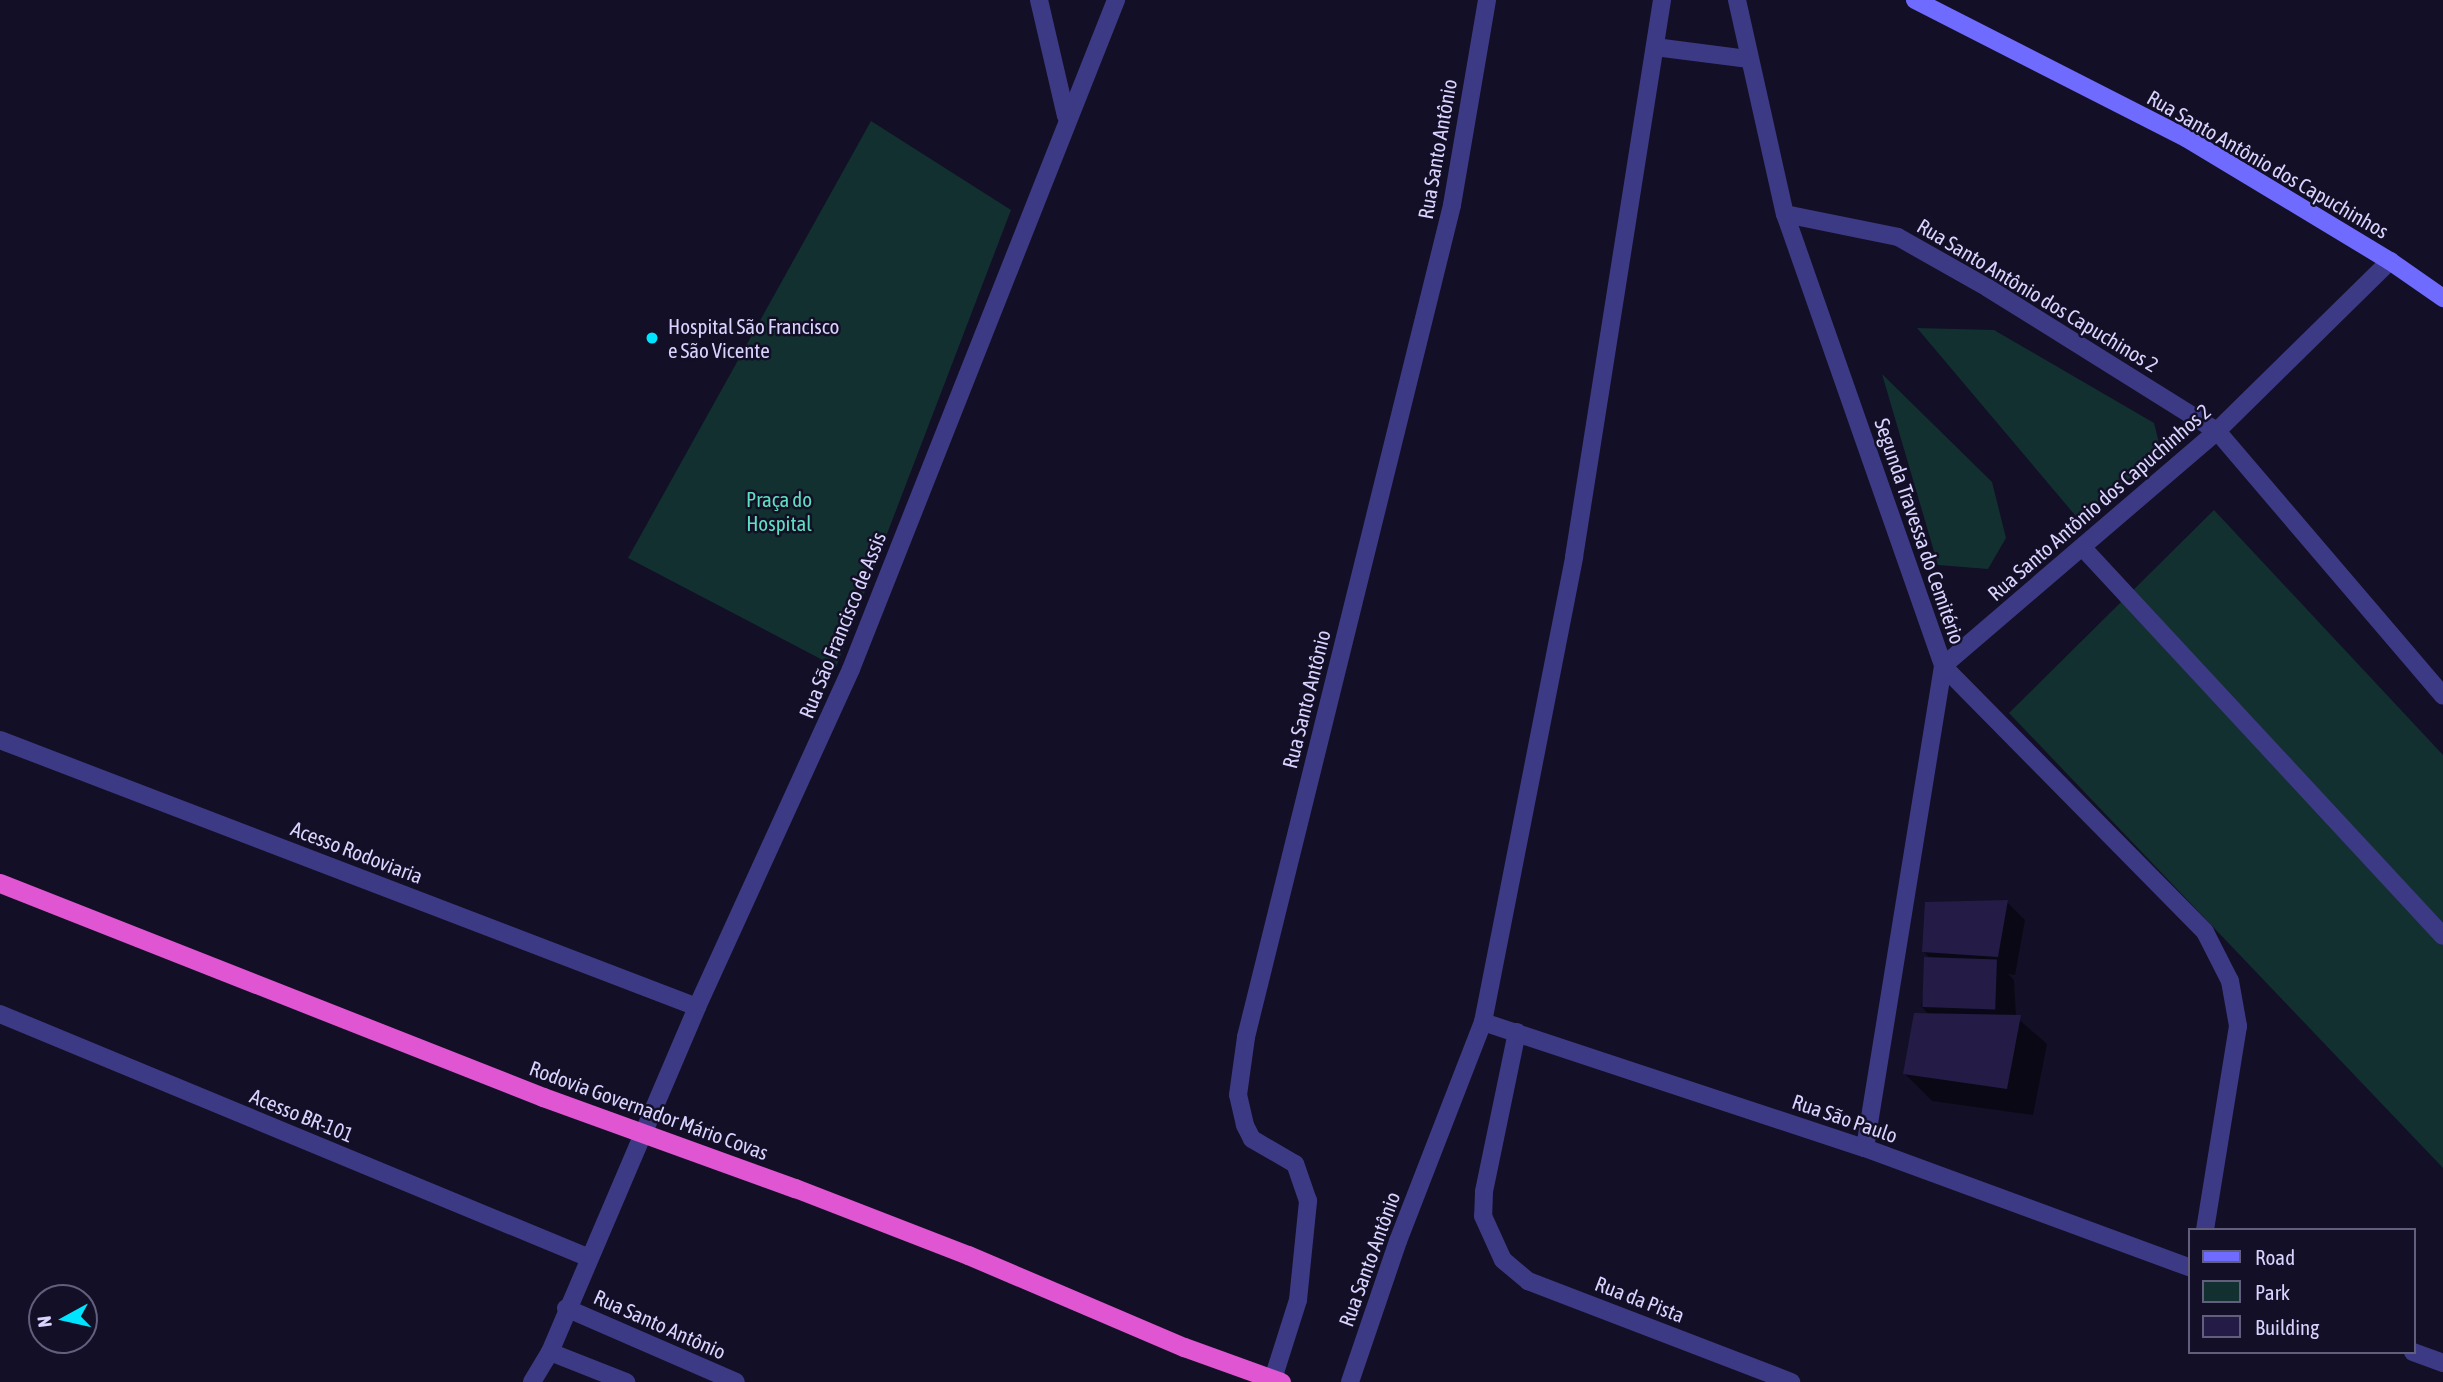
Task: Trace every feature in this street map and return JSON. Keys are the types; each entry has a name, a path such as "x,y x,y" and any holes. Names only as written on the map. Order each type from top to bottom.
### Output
{"highway":[{"name":"Rodovia Governador Mário Covas","path":"0,883 543,1097 795,1188 968,1255 1184,1347 1281,1382"}],"main road":[{"name":"Rua Santo Antônio dos Capuchinhos","path":"1915,0 2186,138 2389,261 2443,298"}],"street":[{"path":"1039,0 1066,116"},
{"name":"Rua São Francisco de Assis","path":"532,1382 550,1352 587,1257 697,1007 851,669 1066,116 1115,0"},
{"name":"Rua Santo Antônio","path":"1272,1382 1298,1300 1308,1201 1295,1164 1252,1139 1245,1125 1238,1095 1246,1037 1452,205 1487,0"},
{"name":"Rua Santo Antônio","path":"1350,1382 1483,1022 1574,557 1662,0"},
{"name":"Segunda Travessa do Cemitério","path":"1737,0 1785,214 1943,666 2206,932 2230,981 2238,1026 2205,1228"},
{"path":"1655,47 1749,59"},
{"name":"Rua Santo Antônio dos Capuchinos 2","path":"1785,214 1898,237 1988,288 2217,431 2443,696"},
{"name":"Rua Santo Antônio dos Capuchinhos 2","path":"1943,666 2217,431 2389,261"},
{"path":"2083,548 2443,936"},
{"path":"1865,1148 1943,666"},
{"name":"Acesso Rodoviaria","path":"0,740 697,1007"},
{"name":"Acesso BR-101","path":"0,1014 587,1257"},
{"name":"Rua São Paulo","path":"1483,1022 1865,1148 2188,1267"},
{"name":"Rua da Pista","path":"1517,1032 1484,1192 1483,1216 1489,1238 1503,1260 1528,1280 1791,1382"},
{"name":"Rua Santo Antônio","path":"566,1308 736,1382"},
{"path":"550,1352 626,1382"},
{"path":"2415,1353 2443,1363"}],"green space":[{"name":"Praça do Hospital","path":"871,121 1011,210 836,667 628,558"},
{"path":"1917,328 1994,330 2154,423 2161,451 2080,521"},
{"path":"1882,374 1992,482 2006,538 1988,569 1938,565"},
{"path":"2214,510 2443,755 2443,1168 2009,713"}],"building":[{"path":"2008,900 1998,957 1922,952 1925,902"},
{"path":"1924,957 1997,960 1995,1010 1922,1007"},
{"path":"1914,1013 2021,1015 2007,1089 1903,1074"}],"place":[{"name":"Hospital São Francisco e São Vicente","path":"652,338"}]}
